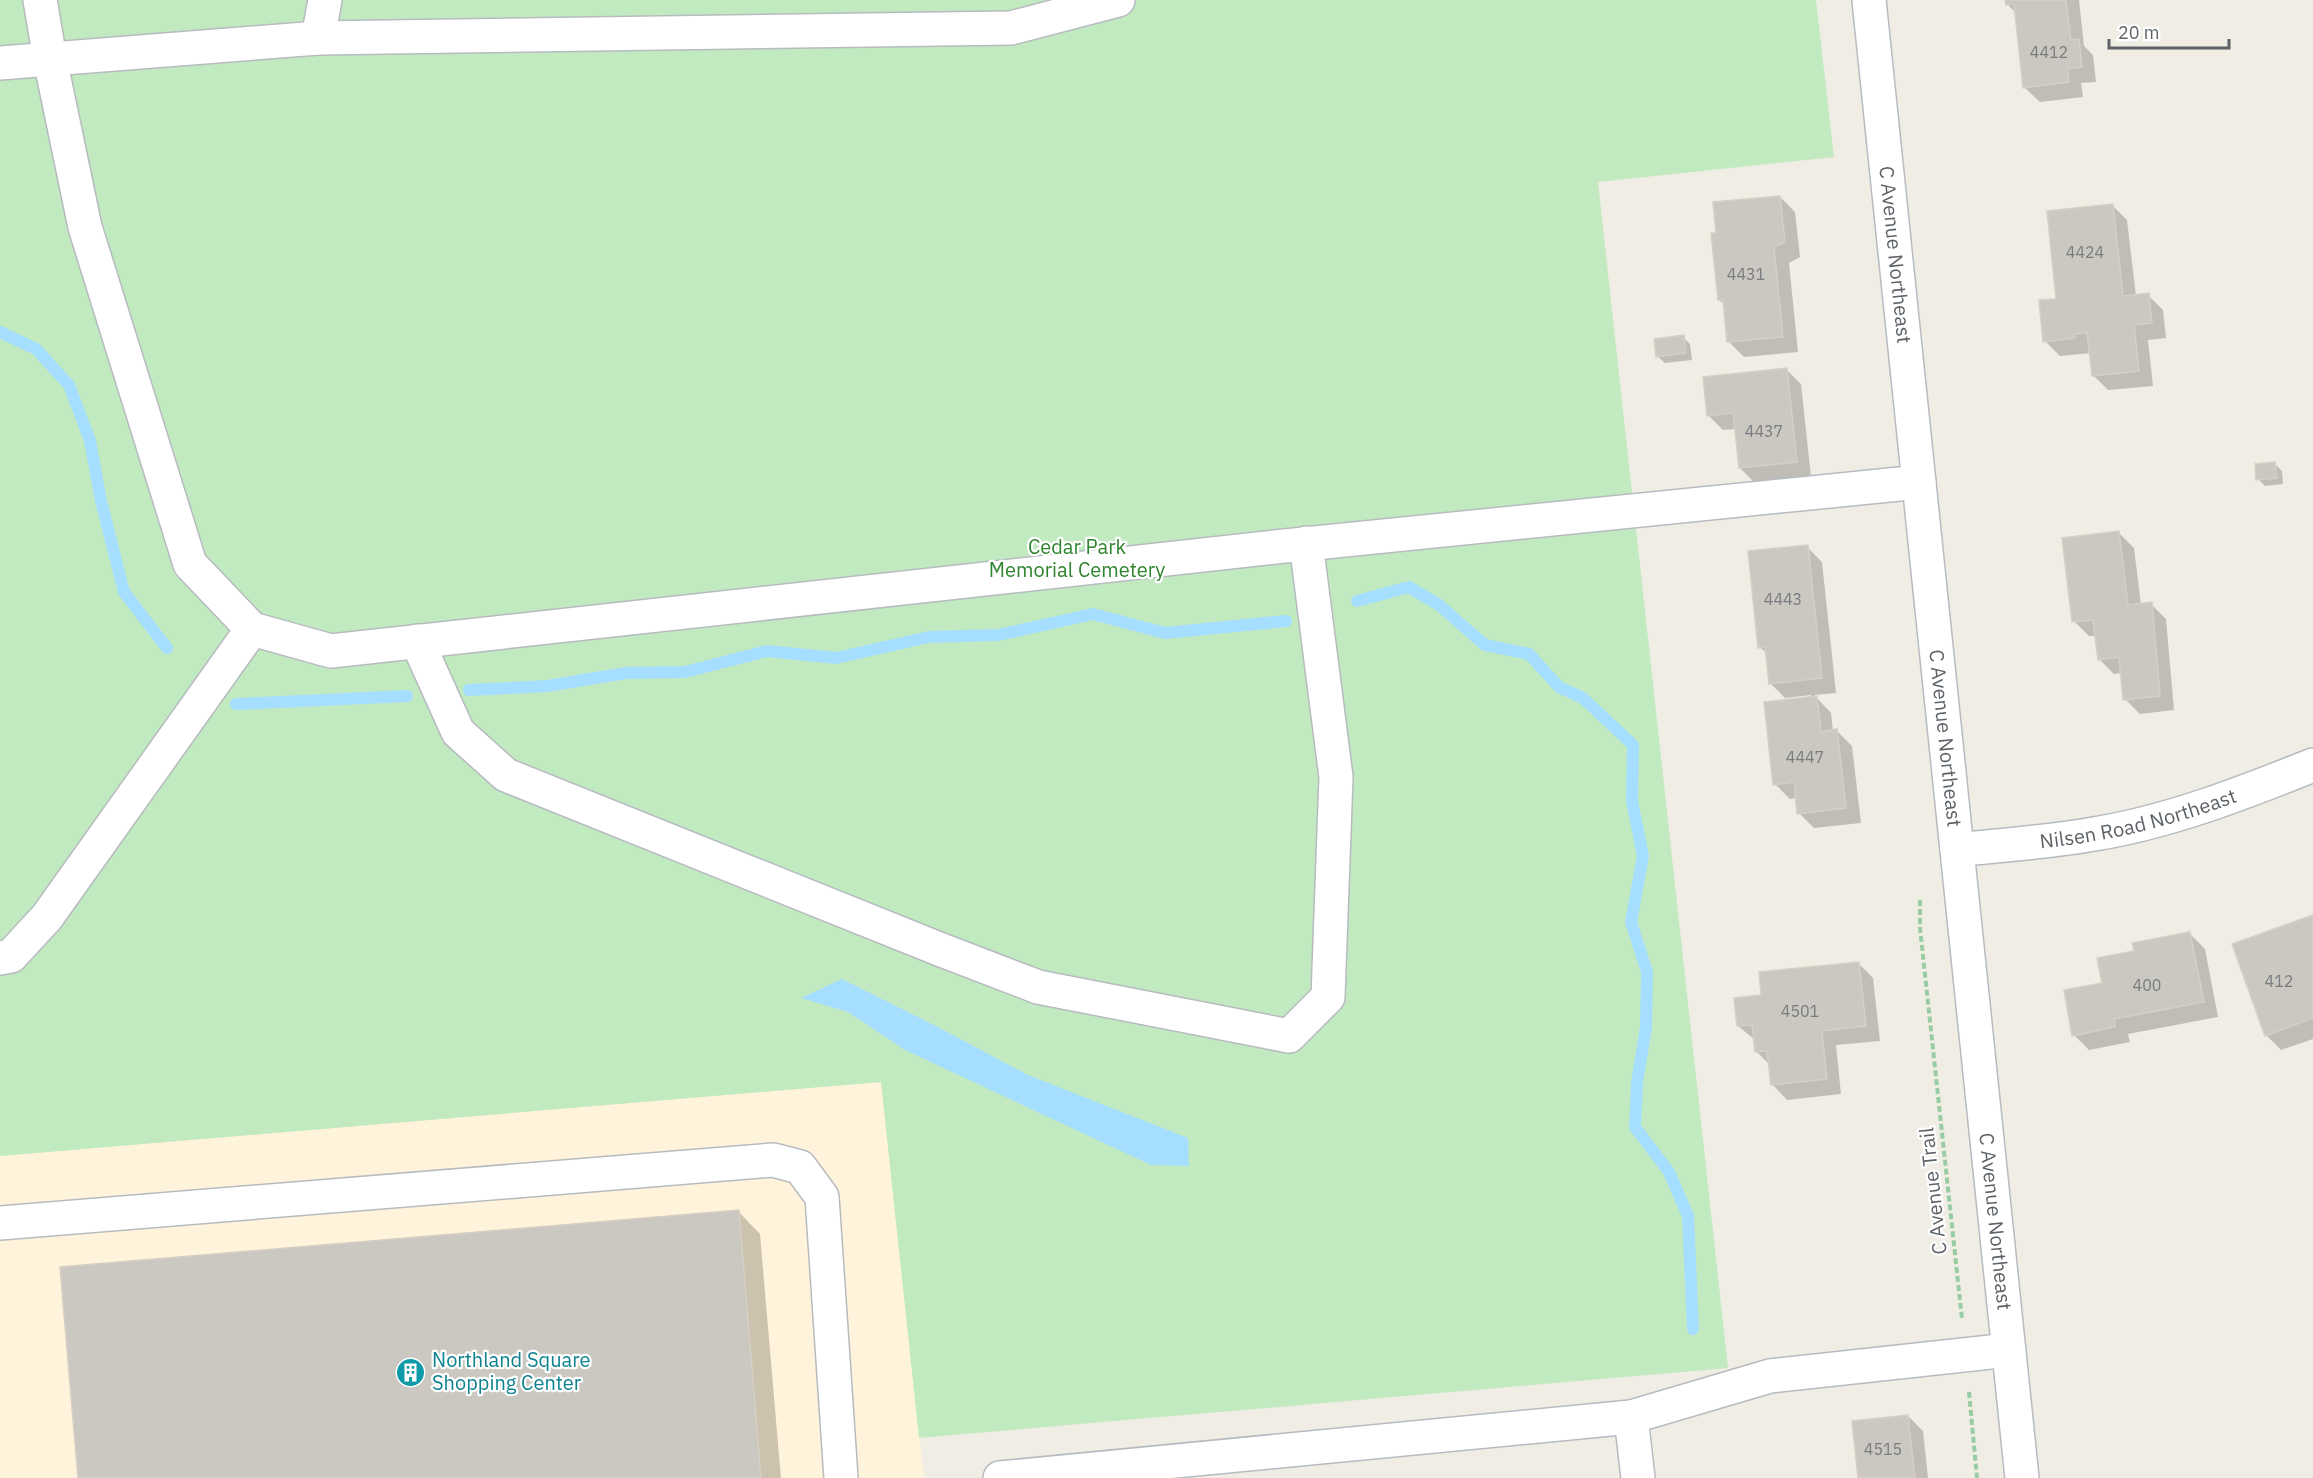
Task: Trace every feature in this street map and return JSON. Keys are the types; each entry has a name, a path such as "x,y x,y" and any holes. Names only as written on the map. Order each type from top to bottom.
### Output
{"street":[{"path":"40,0 85,228 190,564 252,629 331,651 1306,543 1919,482"},
{"path":"318,38 325,0"},
{"path":"0,63 318,38 1011,28 1118,0"},
{"name":"C Avenue Northeast","path":"1869,0 2022,1478"},
{"path":"417,641 458,732 506,775 939,950 1038,987 1289,1036 1328,997 1336,777 1306,543"},
{"path":"0,958 11,956 47,917 252,629"},
{"name":"Nilsen Road Northeast","path":"1957,850 2094,834 2153,820 2267,783 2313,765"},
{"path":"0,1223 773,1160 800,1167 822,1197 841,1478"},
{"path":"1000,1478 1631,1417 1770,1376 2009,1350"},
{"path":"1631,1417 1638,1478"}],"path":[{"name":"C Avenue Trail","path":"1920,900 1923,949 1977,1478"}],"shaded area":[{"name":"Northland Square Shopping Center","path":"881,1082 924,1478 0,1478 0,1156"}],"green space":[{"name":"Cedar Park Memorial Cemetery","path":"0,0 1816,0 1834,157 1598,182 1728,1368 919,1438 881,1082 0,1156"}],"water":[{"path":"842,979 1028,1075 1188,1138 1189,1166 1151,1165 905,1050 848,1012 801,998"}],"building":[{"path":"2005,0 2066,0 2071,40 2079,39 2082,67 2067,69 2069,82 2023,88 2014,4 2006,5"},
{"path":"1780,196 1785,242 1774,247 1783,337 1727,342 1723,300 1718,300 1711,233 1716,233 1713,202"},
{"path":"2113,204 2123,296 2149,293 2152,323 2134,325 2139,371 2092,376 2087,333 2075,334 2075,338 2043,342 2039,300 2056,299 2047,211"},
{"path":"1684,335 1686,353 1656,357 1654,339"},
{"path":"1787,368 1797,462 1739,468 1733,413 1707,416 1703,377"},
{"path":"2275,462 2277,478 2256,480 2255,464"},
{"path":"2119,531 2128,605 2152,602 2160,696 2123,700 2119,657 2098,660 2093,620 2072,622 2062,538"},
{"path":"1808,545 1822,678 1769,684 1765,647 1758,648 1748,551"},
{"path":"1817,696 1821,732 1837,729 1846,808 1797,814 1794,782 1773,785 1764,702"},
{"path":"2313,915 2313,1018 2265,1036 2232,944"},
{"path":"2190,932 2204,1002 2114,1019 2115,1027 2072,1036 2064,990 2102,983 2097,958 2134,951 2132,943"},
{"path":"1859,962 1866,1026 1822,1031 1827,1079 1771,1085 1767,1051 1755,1052 1752,1025 1737,1026 1734,998 1761,995 1759,972"},
{"name":"Northland Square Shopping Center","path":"739,1210 761,1478 78,1478 60,1267"},
{"path":"1908,1415 1915,1478 1858,1478 1852,1421"}],"waterway":[{"path":"0,332 36,349 69,385 90,441 101,501 124,592 167,648"},
{"path":"1357,601 1409,587 1439,605 1485,645 1529,654 1559,687 1583,698 1633,745 1632,801 1643,856 1631,922 1647,972 1646,1027 1637,1083 1635,1127 1669,1172 1688,1216 1693,1329"},
{"path":"469,690 547,686 626,673 685,672 767,651 836,658 929,637 998,635 1093,614 1165,633 1286,621"},
{"path":"236,704 407,696"}],"place":[{"name":"Northland Square Shopping Center","path":"411,1372"}]}
